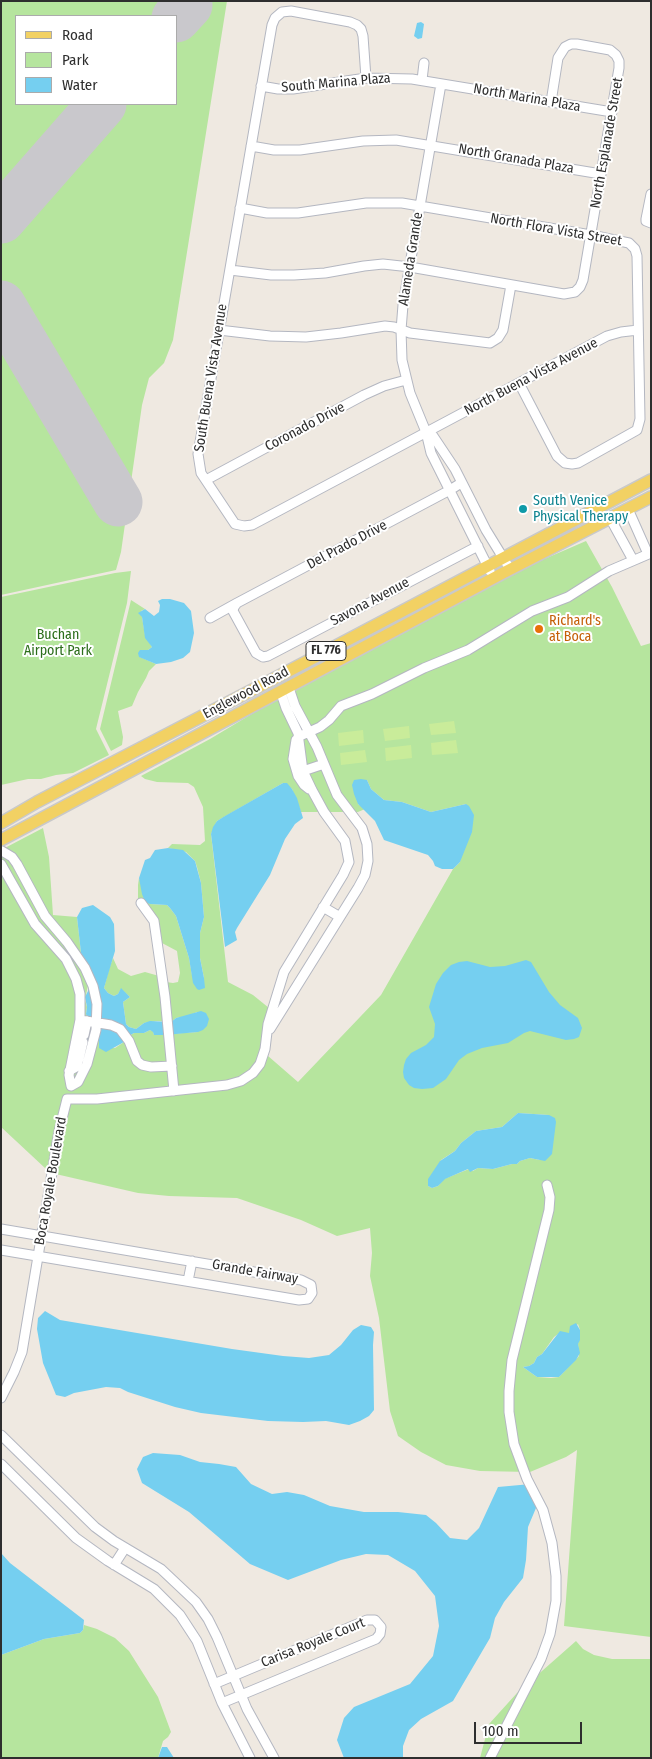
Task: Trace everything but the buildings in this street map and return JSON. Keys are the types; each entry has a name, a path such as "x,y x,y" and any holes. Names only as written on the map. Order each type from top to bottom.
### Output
{"main road":[{"name":"Englewood Road","path":"1,823 36,802 651,480"},
{"name":"Englewood Road","path":"2,846 285,690 494,578 651,497"},
{"path":"611,501 619,513"},
{"path":"285,690 281,686 287,678 335,653 343,642"}],"street":[{"name":"South Buena Vista Avenue","path":"366,78 363,36 358,25 291,11 280,13 272,23 198,454 199,469 233,521 241,526 249,526 426,432"},
{"name":"North Esplanade Street","path":"230,270 271,275 294,275 325,273 374,264 410,267 564,294 575,292 583,280 619,68 618,58 610,50 578,44 568,45 560,54 551,102"},
{"path":"422,80 424,63"},
{"name":"South Marina Plaza","path":"261,86 293,89 366,78 422,80 441,84"},
{"name":"North Marina Plaza","path":"441,84 612,112"},
{"name":"Alameda Grande","path":"426,432 412,402 406,380 402,360 401,330 403,305 441,84"},
{"name":"North Granada Plaza","path":"251,146 292,151 378,140 407,141 601,174"},
{"path":"649,222 651,194"},
{"name":"North Flora Vista Street","path":"240,208 267,212 298,213 374,202 392,202 627,242 636,251 640,419 639,426 634,433 578,463 570,464 558,458 519,383"},
{"path":"219,330 284,337 327,335 381,326 392,326 408,332 487,344 492,343 498,338 503,330 511,285"},
{"name":"North Buena Vista Avenue","path":"426,432 607,336 638,330"},
{"name":"Coronado Drive","path":"206,480 364,395 384,386 406,380"},
{"path":"426,432 433,436 510,570"},
{"path":"426,432 430,453 494,578"},
{"name":"Del Prado Drive","path":"210,618 461,483"},
{"path":"312,790 304,785 298,776 293,758 294,745 298,735 309,732 329,720 341,706 372,694 424,668 468,650 532,611 568,597 609,571 649,554 638,531 619,513"},
{"path":"619,513 621,538 633,560"},
{"path":"621,538 633,536 638,531"},
{"name":"Savona Avenue","path":"235,605 234,613 256,654 263,657 268,656 478,546"},
{"name":"Boca Royale Boulevard","path":"267,1036 365,875 368,861 367,844 362,828 337,795 309,732 285,690"},
{"name":"Boca Royale Boulevard","path":"1,1398 22,1352 59,1131 67,1099 97,1099 227,1085 241,1081 253,1073 260,1064 265,1049 268,1024 284,972 349,862 345,841 312,790 304,772 298,735 286,708 285,690"},
{"path":"304,772 324,764"},
{"path":"2,846 1,863 35,924 66,959 76,979 83,1021 84,1059 78,1082 72,1086"},
{"path":"2,846 18,864 45,916 67,942 85,968 92,986 97,1004 94,1043 84,1059 69,1071"},
{"path":"142,903 154,921 165,997 174,1091"},
{"path":"323,907 340,917"},
{"path":"83,1021 111,1024 120,1029 129,1041 137,1061 142,1065 151,1067 172,1066"},
{"path":"67,1099 72,1086 69,1071 83,1021"},
{"path":"490,1758 541,1659 550,1634 556,1601 556,1576 552,1543 543,1510 514,1444 508,1391 512,1360 549,1210 550,1197 547,1185"},
{"name":"Grande Fairway","path":"1,1230 301,1280 311,1285 312,1292 308,1299 299,1300 1,1250"},
{"path":"188,1281 192,1261"},
{"path":"1,1435 84,1517 104,1534 161,1569 196,1602 218,1636 241,1695 256,1727 274,1758"},
{"path":"1,1464 76,1538 92,1551 154,1589 180,1615 197,1641 222,1703 250,1758"},
{"path":"114,1565 125,1548"},
{"name":"Carisa Royale Court","path":"214,1684 368,1620 375,1620 381,1627 380,1634 376,1639 222,1703"}],"green space":[{"path":"1,1 227,1 173,340 164,363 149,378 142,405 121,552 116,570 1,595"},
{"path":"586,541 612,587 641,646 651,643 651,1637 564,1626 577,1450 566,1457 530,1472 480,1471 446,1465 421,1452 398,1436 390,1411 379,1318 370,1276 372,1253 370,1228 337,1236 301,1220 237,1198 138,1193 47,1172 1,1127 1,850 43,828 49,857 53,915 77,917 82,962 88,985 85,1000 86,1014 94,1020 89,1042 99,1040 100,1048 115,1048 124,1042 125,1038 134,1033 144,1033 150,1030 153,1031 154,1035 198,1032 197,1012 176,1018 171,1022 157,1021 144,1023 136,1029 129,1027 126,1024 123,1002 130,997 121,989 114,996 104,988 113,958 118,969 131,976 145,972 159,976 166,982 178,982 180,973 177,951 162,943 138,901 139,878 150,904 167,905 176,916 194,980 204,978 200,958 200,933 204,917 201,883 197,867 195,861 186,852 168,848 172,844 200,845 205,841 203,807 194,787 188,783 157,782 141,776 210,739 285,694 505,576","holes":["367,780 371,789 384,800 402,802 431,812 466,804 460,862 453,869 381,995 298,1082 260,1049 264,1022 269,1008 253,995 228,982 211,834 217,821 283,783 292,789 301,812 358,812 365,809 358,804","518,1113 549,1115 540,1160 530,1158 517,1164 493,1169 478,1168 473,1171 469,1169 444,1179 438,1186 432,1188 428,1186 441,1160 455,1151 461,1143 476,1131 502,1127","578,1324 580,1330 579,1356 559,1377 537,1377 523,1367 534,1363 537,1357 542,1354 558,1334 569,1333"]},
{"name":"Buchan Airport Park","path":"131,571 127,603 96,729 109,755 73,773 1,785 1,597"},
{"path":"131,600 145,609 141,611 145,635 152,647 144,650 140,657 156,664 149,671 132,706 118,711 123,737 122,745 111,751 100,729"},
{"path":"454,721 456,733 431,735 429,724"},
{"path":"409,726 410,738 385,741 383,729"},
{"path":"363,730 364,743 339,746 338,733"},
{"path":"456,740 458,753 432,755 431,743"},
{"path":"411,745 412,758 386,761 385,748"},
{"path":"365,750 367,762 341,765 340,753"},
{"path":"84,1625 115,1638 129,1651 158,1697 171,1732 163,1741 158,1758 1,1758 1,1655 44,1639 80,1633"},
{"path":"576,1641 583,1649 594,1655 612,1659 651,1659 651,1758 480,1758 489,1724 517,1693"}],"water":[{"path":"421,22 424,24 422,38 418,39 414,36 417,23"},
{"path":"162,599 184,603 191,611 194,633 190,652 183,658 156,664 139,657 138,653 140,650 148,650 152,647 145,638 142,617 138,613 145,609 154,616 159,612 160,605 158,601"},
{"path":"354,780 367,780 371,789 384,800 402,802 431,812 466,804 469,806 474,815 472,832 460,862 453,869 442,869 435,866 428,855 384,840 375,821 358,804 354,794 352,785"},
{"path":"283,783 287,783 292,789 303,818 295,824 285,839 270,875 235,932 237,940 225,947 211,834 213,827 217,821"},
{"path":"168,848 183,850 195,861 201,883 204,917 200,933 200,958 205,988 199,990 193,983 189,958 176,916 167,905 145,902 142,894 139,878 145,860 150,858 155,850"},
{"path":"93,905 110,917 114,924 115,951 104,988 114,996 118,994 121,988 130,997 123,1002 126,1024 136,1029 150,1021 171,1022 176,1018 201,1011 206,1013 209,1019 207,1026 203,1030 165,1035 154,1035 150,1030 144,1033 134,1033 125,1038 124,1042 106,1052 99,1048 99,1041 86,1041 93,1028 86,1014 85,997 88,985 82,962 77,917 82,908"},
{"path":"526,960 531,962 549,992 560,1005 578,1018 582,1028 579,1037 566,1040 530,1031 508,1043 482,1048 467,1054 459,1060 446,1079 433,1088 414,1088 409,1085 404,1078 404,1065 411,1053 426,1045 434,1037 435,1024 429,1007 436,984 443,973 451,965 459,962 467,961 490,967 505,966"},
{"path":"518,1113 549,1115 555,1118 552,1154 545,1161 530,1158 517,1164 493,1169 478,1168 470,1172 468,1169 445,1179 438,1186 432,1188 428,1186 428,1179 440,1161 455,1151 461,1143 476,1131 502,1127"},
{"path":"45,1311 60,1320 232,1349 309,1358 329,1355 341,1345 353,1330 361,1325 371,1327 374,1332 374,1410 369,1416 349,1425 326,1421 268,1421 201,1413 175,1407 120,1388 106,1387 74,1393 65,1397 56,1395 43,1363 37,1329 38,1318"},
{"path":"576,1323 580,1330 578,1344 580,1353 576,1360 559,1377 537,1377 523,1367 534,1363 560,1331 569,1333 570,1326"},
{"path":"153,1453 180,1455 200,1462 236,1467 251,1484 272,1494 287,1492 304,1495 330,1506 364,1512 398,1512 426,1515 450,1538 467,1540 479,1528 498,1487 531,1484 536,1491 536,1508 528,1527 523,1578 504,1602 495,1618 490,1638 453,1701 421,1719 409,1730 403,1746 403,1758 344,1758 337,1740 344,1718 354,1707 410,1684 433,1656 439,1626 435,1596 415,1571 388,1555 366,1554 341,1560 288,1580 250,1564 189,1512 142,1483 137,1469 143,1457"},
{"path":"1,1553 10,1563 84,1620 83,1630 80,1633 44,1639 1,1655"},
{"path":"162,1747 167,1747 174,1758 158,1758"}],"runway":[{"path":"178,16 188,5"},
{"path":"1,219 101,105"},
{"path":"1,305 118,502"}],"place":[{"name":"South Venice Physical Therapy","path":"523,509"},
{"name":"Richard's at Boca","path":"539,629"}]}
